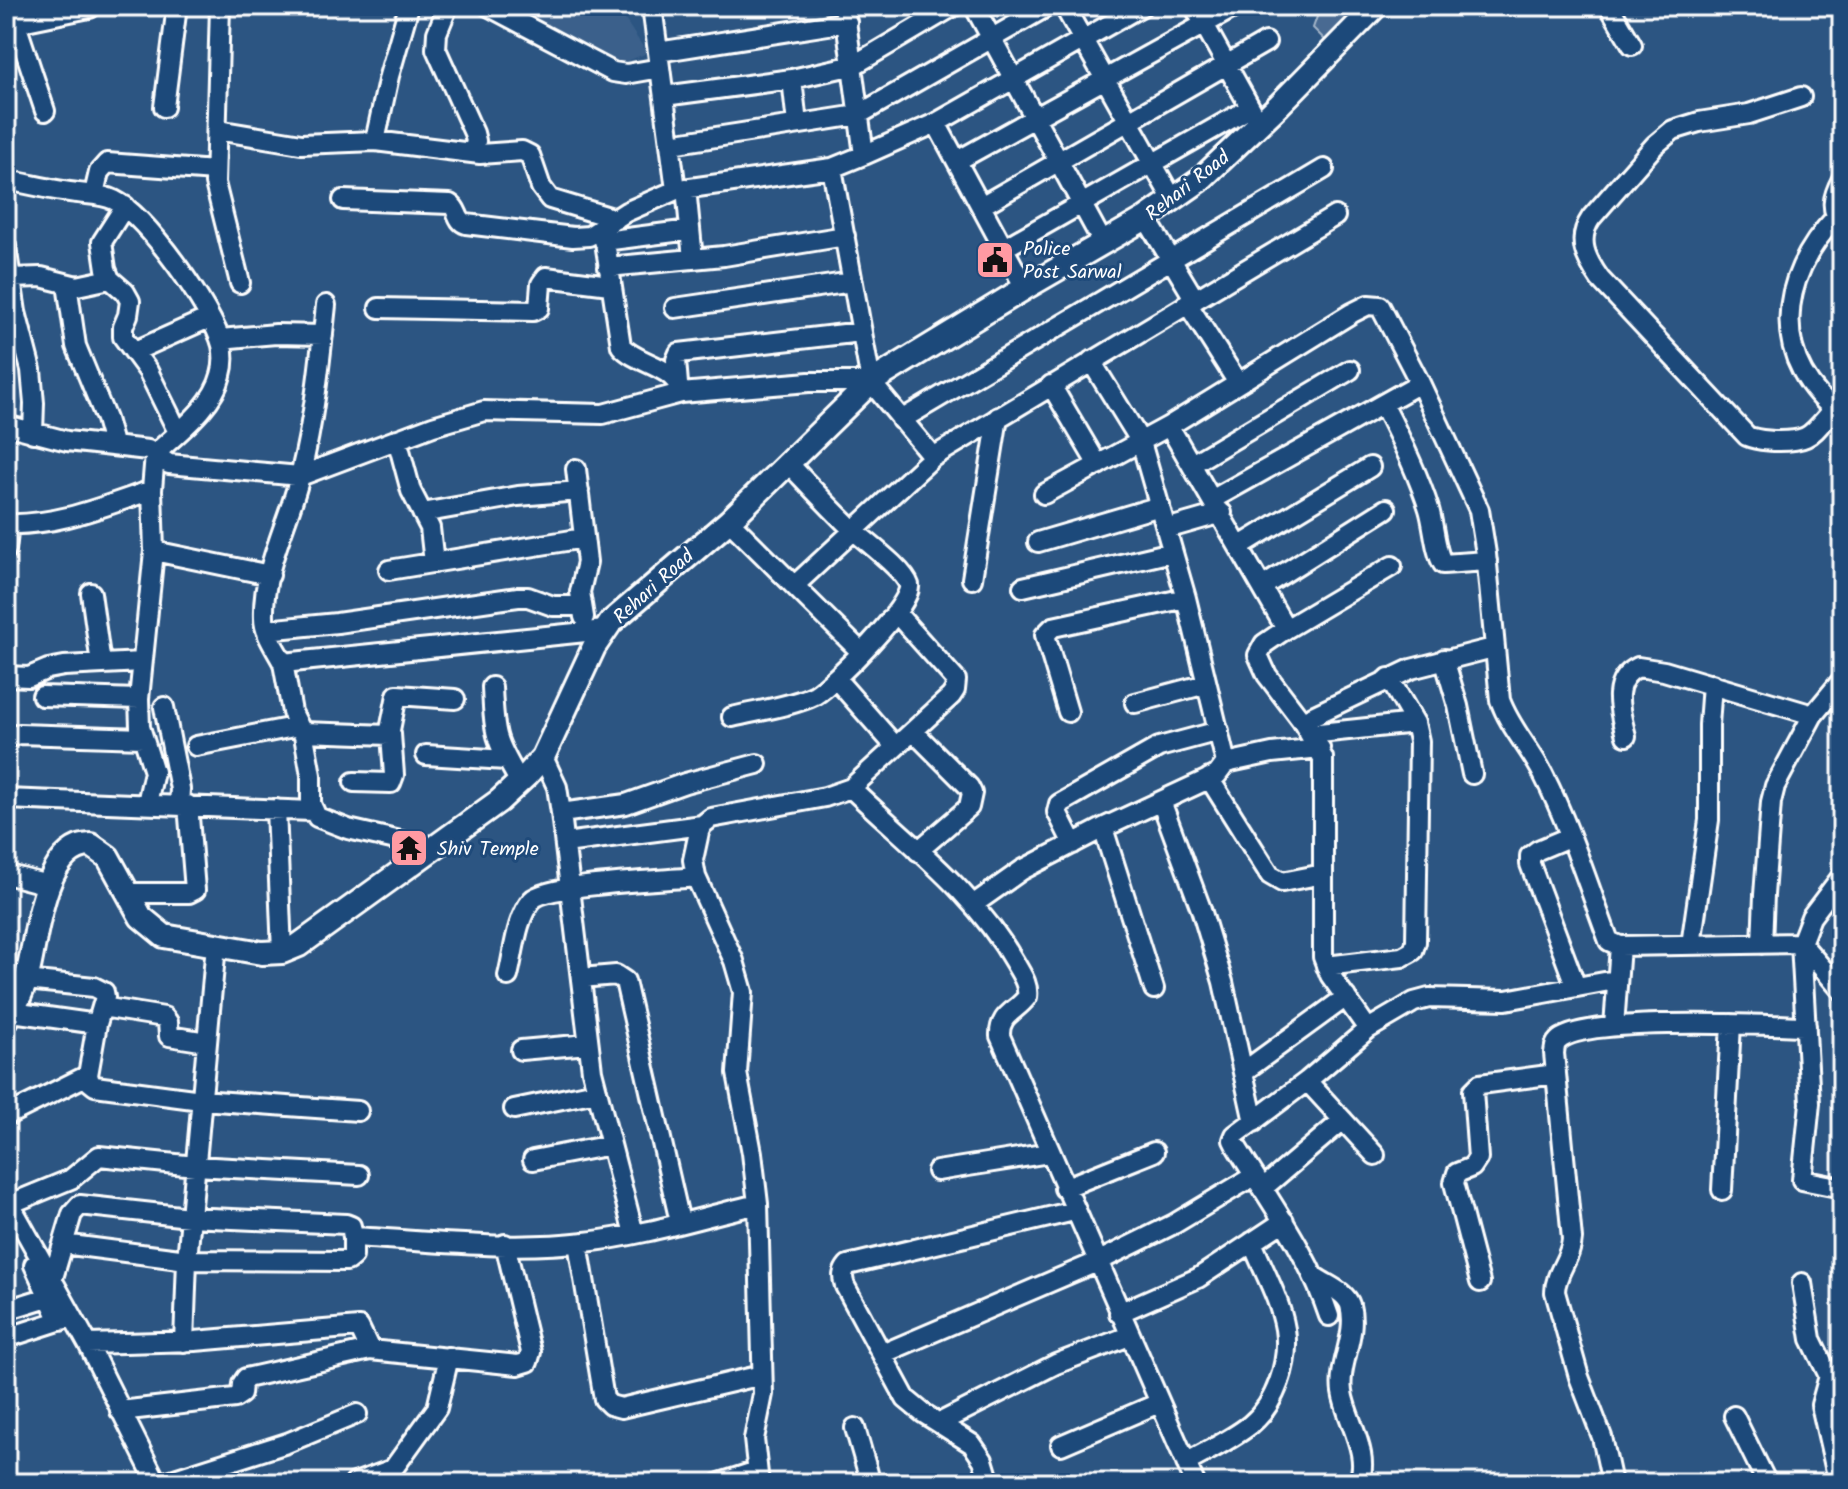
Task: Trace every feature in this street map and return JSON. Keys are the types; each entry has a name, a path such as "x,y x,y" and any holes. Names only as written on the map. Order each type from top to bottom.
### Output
{"main road":[{"path":"10,22 38,11 84,6"},
{"name":"Rehari Road","path":"282,952 299,945 499,801 520,782 543,757 594,647 596,631 729,521 871,382 1146,218 1199,181 1255,116 1376,6"},
{"path":"9,1016 26,980 48,885 62,858 72,848 91,845 108,857 141,917 164,936 262,953 282,952"}],"street":[{"path":"164,107 177,6"},
{"path":"220,6 215,171 217,198 240,283"},
{"path":"375,141 409,6"},
{"path":"448,6 437,33 436,49 474,133 476,141 473,152"},
{"path":"488,6 613,72 626,74 659,60 845,14 864,155"},
{"path":"652,6 671,144 690,230 693,259"},
{"path":"664,96 792,79 854,65 924,13 954,6"},
{"path":"974,6 1103,243"},
{"path":"671,144 858,115 1048,6"},
{"path":"1064,6 1173,200"},
{"path":"343,200 450,204 463,224 581,237 608,229 681,189 832,168 864,155 936,123 1142,6"},
{"path":"1004,248 1153,163 1255,116 1194,6"},
{"path":"957,161 1237,6"},
{"path":"1609,6 1632,45"},
{"path":"10,22 45,111"},
{"path":"981,206 1266,42"},
{"path":"792,79 797,124"},
{"path":"1801,97 1749,114 1682,127 1665,136 1591,218 1584,230 1586,257 1600,279 1747,436 1761,440 1798,441 1808,437 1838,413 1816,393 1793,349 1787,323 1793,286 1801,267 1822,232 1839,221 1833,199 1842,179"},
{"path":"936,123 1025,288"},
{"path":"217,130 301,144 375,141 480,154 522,151 527,153 541,187 550,199 608,229 690,230"},
{"path":"94,194 99,172 107,163 215,171"},
{"path":"832,168 871,382 933,457"},
{"path":"901,420 1324,169"},
{"path":"6,180 94,194 125,206 148,227 220,339 224,359 219,383 192,420 155,454 152,490 154,551 139,699 143,738 154,772 147,803"},
{"path":"125,206 102,242 106,269 110,279 130,301 122,333 148,371 178,432"},
{"path":"795,585 933,457 1335,216"},
{"path":"1146,218 1238,383"},
{"path":"608,229 609,276 621,346 632,356 670,374 680,388"},
{"path":"379,308 533,311 539,308 541,284 546,277 609,276 693,259 845,236"},
{"path":"6,246 12,325 34,386 33,433"},
{"path":"10,288 41,277 77,286 110,279"},
{"path":"675,308 852,282"},
{"path":"67,284 76,346 113,444"},
{"path":"1044,494 1169,426 1352,313 1375,304 1380,306 1479,510 1487,561 1497,687 1504,711 1542,771 1609,941 1620,946 1801,943"},
{"path":"312,811 311,775 301,729 292,712 283,663 266,630 264,613 270,575 300,476 319,374 326,305"},
{"path":"135,351 209,318"},
{"path":"680,388 676,360 679,353 861,332"},
{"path":"220,339 276,334 323,335"},
{"path":"974,904 1006,879 1103,828 1221,773 1226,763 1186,598 1141,442 1091,361"},
{"path":"1192,464 1350,370"},
{"path":"6,425 67,441 148,450 169,464 300,476 453,419 484,411 603,414 680,388 871,382"},
{"path":"1166,529 1218,506 1420,383"},
{"path":"1051,385 1098,465"},
{"path":"1383,404 1427,502 1443,564 1487,561"},
{"path":"972,579 998,417"},
{"path":"1169,426 1218,506 1286,629"},
{"path":"397,439 407,479 430,528 434,563"},
{"path":"732,717 807,698 836,679 897,614 909,596 907,581 788,463"},
{"path":"1240,546 1370,467"},
{"path":"283,663 596,631 582,606 580,592 588,570 576,469"},
{"path":"6,550 7,524 66,519 152,490"},
{"path":"422,513 518,496 579,491"},
{"path":"1038,542 1160,506"},
{"path":"1262,587 1386,509"},
{"path":"729,521 861,652"},
{"path":"389,570 584,538"},
{"path":"154,551 270,575"},
{"path":"1023,587 1172,552"},
{"path":"1368,1029 1326,966 1322,947 1324,766 1310,734 1267,675 1258,655 1264,644 1286,629 1392,566"},
{"path":"91,593 101,664"},
{"path":"266,630 518,597 528,597 553,606 582,606"},
{"path":"1068,712 1045,635 1048,631 1053,627 1186,598"},
{"path":"565,843 702,825 720,816 835,795 851,788 951,696 957,685 951,674 897,614"},
{"path":"1226,763 1272,753 1310,734 1389,678 1444,659 1493,648"},
{"path":"1444,659 1458,706 1472,774"},
{"path":"6,676 26,678 56,667 142,662"},
{"path":"1626,736 1618,698 1620,682 1631,670 1647,667 1813,715"},
{"path":"1326,966 1402,957 1413,951 1416,942 1420,760 1415,723 1389,678"},
{"path":"836,679 895,746"},
{"path":"1135,703 1206,684"},
{"path":"1691,945 1709,820 1712,684"},
{"path":"1762,944 1771,802 1782,772 1813,715 1839,685"},
{"path":"492,687 494,731 506,760 520,782"},
{"path":"354,782 391,783 394,775 391,734 397,695 455,699"},
{"path":"42,696 139,699"},
{"path":"129,893 189,893 195,890 164,707"},
{"path":"1310,734 1415,723"},
{"path":"196,746 301,729 391,734"},
{"path":"913,731 972,793 969,807 918,851"},
{"path":"1073,844 1058,815 1059,804 1159,747 1219,731"},
{"path":"6,738 19,734 143,738"},
{"path":"426,755 506,760"},
{"path":"543,757 557,787 596,1092 634,1234"},
{"path":"561,813 626,804 685,783 757,764"},
{"path":"1209,778 1270,875 1282,882 1323,874"},
{"path":"851,788 974,904 1005,944 1027,983 1027,997 1003,1018 1000,1036 1195,1483"},
{"path":"6,799 312,811 324,822 431,848"},
{"path":"1161,801 1214,953 1254,1122"},
{"path":"276,809 282,952"},
{"path":"702,825 695,842 693,860 696,877 734,961 743,992 737,1073 758,1204 763,1394 754,1439 758,1477 720,1483"},
{"path":"1103,828 1154,989"},
{"path":"1569,837 1538,850 1530,856 1530,864 1576,987"},
{"path":"6,874 48,885"},
{"path":"1842,876 1811,917 1801,943 1810,1103 1802,1180 1842,1188"},
{"path":"508,976 523,918 532,900 540,894 571,888 696,877"},
{"path":"1801,943 1842,991"},
{"path":"184,1342 189,1217 216,945"},
{"path":"1614,1026 1615,980 1620,946"},
{"path":"581,978 616,975 625,981 680,1222"},
{"path":"26,980 100,989 105,997 88,1075 90,1082 102,1088 201,1100 358,1111"},
{"path":"1329,1316 1317,1278 1233,1140 1239,1131 1307,1081 1368,1029 1414,1002 1429,998 1506,1000 1615,980"},
{"path":"1243,1072 1346,997"},
{"path":"9,1016 164,1017 168,1022 169,1036 207,1042"},
{"path":"1607,1482 1599,1427 1579,1377 1555,1292 1557,1278 1569,1258 1572,1239 1554,1053 1560,1039 1614,1026 1670,1023 1806,1026"},
{"path":"1722,1190 1731,1024"},
{"path":"521,1050 588,1044"},
{"path":"1480,1282 1454,1183 1457,1173 1472,1167 1478,1158 1473,1091 1480,1084 1556,1074"},
{"path":"6,1116 88,1075"},
{"path":"1307,1081 1375,1155"},
{"path":"514,1109 596,1092"},
{"path":"882,1354 1097,1262 1258,1182 1343,1120"},
{"path":"533,1160 611,1145"},
{"path":"1064,1188 1154,1152"},
{"path":"937,1171 1049,1153"},
{"path":"13,1213 71,1179 99,1156 195,1166 359,1175"},
{"path":"353,1237 505,1244 578,1243 634,1234 758,1204"},
{"path":"53,1278 63,1244 72,1214 80,1205 189,1217 346,1224 351,1226 353,1256 347,1261 187,1260 63,1244"},
{"path":"990,1483 977,1451 966,1439 913,1407 906,1399 842,1277 848,1265 1074,1211"},
{"path":"13,1213 53,1278 66,1318"},
{"path":"13,1213 48,1297 88,1344 159,1483 287,1443 357,1414"},
{"path":"1119,1313 1190,1282 1284,1221"},
{"path":"1186,1463 1249,1426 1266,1407 1281,1377 1285,1331 1252,1242"},
{"path":"578,1243 604,1399 610,1405 621,1408 762,1375"},
{"path":"120,1411 235,1398 241,1394 246,1378 370,1350 518,1365 530,1358 531,1352 505,1244"},
{"path":"1317,1278 1342,1294 1351,1307 1351,1340 1341,1380 1360,1450 1362,1471 1358,1483"},
{"path":"1802,1283 1811,1339 1829,1376 1821,1405 1833,1474"},
{"path":"6,1310 48,1297"},
{"path":"6,1338 66,1318"},
{"path":"88,1344 184,1342 359,1327 370,1350"},
{"path":"939,1423 1056,1364 1129,1336"},
{"path":"355,1483 392,1476 437,1408 449,1357"},
{"path":"1061,1445 1159,1403"},
{"path":"1734,1416 1767,1483"},
{"path":"855,1428 868,1473 861,1483"}],"shaded area":[{"path":"497,6 616,6 647,53 615,66"},
{"path":"1297,6 1366,6 1328,43 1313,28 1319,11 1300,10"}],"place":[{"name":"Police Post Sarwal","path":"995,260"},
{"name":"Shiv Temple","path":"409,848"}]}
